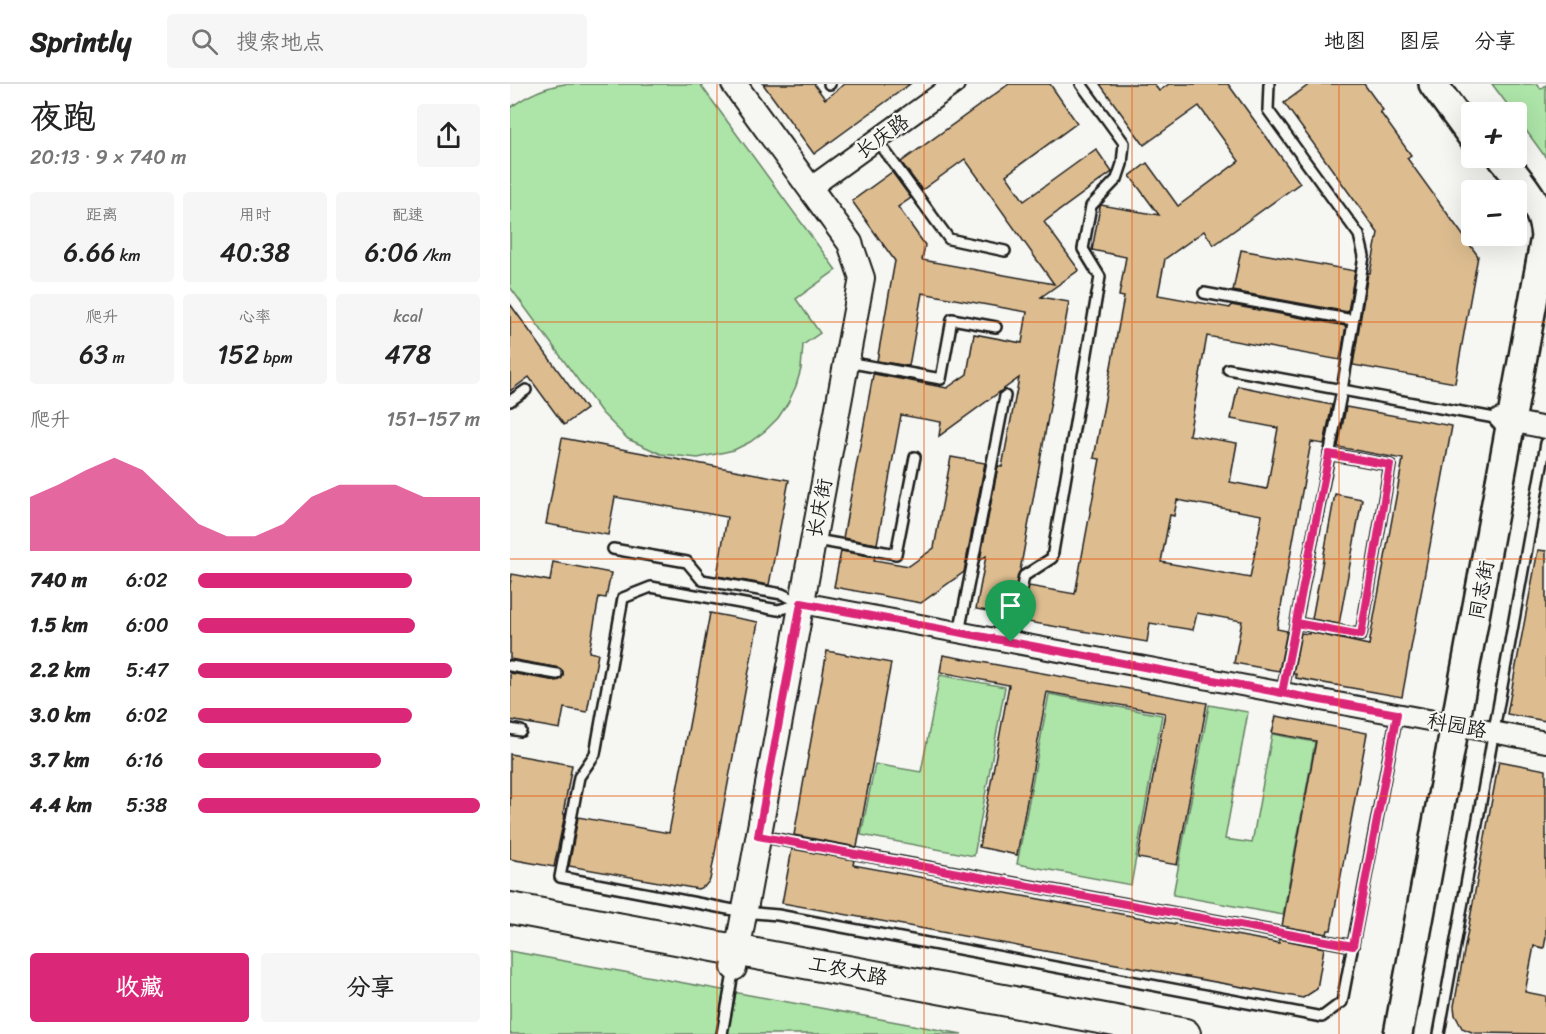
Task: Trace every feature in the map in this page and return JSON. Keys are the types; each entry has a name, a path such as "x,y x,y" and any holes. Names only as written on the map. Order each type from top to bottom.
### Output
{"main road":[{"path":"1433,84 1461,122"},
{"path":"1449,84 1462,102"},
{"name":"同志街","path":"1385,1034 1449,723 1506,421 1544,250 1538,208 1509,168"},
{"path":"1527,215 1532,222 1542,225"},
{"name":"同志街","path":"1398,1034 1449,723"},
{"name":"工农大路","path":"510,908 1082,1034"},
{"name":"工农大路","path":"510,928 735,959 1185,1034"}],"street":[{"name":"长庆街","path":"734,84 850,243 862,278 735,959"},
{"name":"长庆路","path":"810,188 954,84"},
{"path":"1506,421 1546,428"},
{"name":"科园路","path":"801,603 1546,742"}],"lane":[{"path":"1011,642 1024,576 1052,558 1100,277 1083,249 1091,206 1117,179 1122,164 1124,143 1081,84"},
{"path":"1269,84 1268,110 1359,235 1364,256 1342,390 1282,693"},
{"path":"877,140 949,239 1005,251"},
{"path":"1204,293 1353,320"},
{"path":"847,362 940,379 952,319 996,327"},
{"path":"1228,369 1506,421"},
{"path":"510,401 525,390"},
{"path":"959,633 1005,396"},
{"path":"1439,1034 1546,443"},
{"path":"1296,623 1361,635 1390,465 1329,454"},
{"path":"813,540 896,554 915,458"},
{"path":"613,549 687,562 702,580 782,594 801,603"},
{"path":"801,603 778,610 651,587 623,598 595,754 579,777 560,877 744,912 778,915 1322,1017 1342,1002 1397,714"},
{"path":"510,666 557,674"},
{"path":"510,729 521,731"},
{"path":"758,836 1353,946"},
{"path":"722,1034 735,959"}],"green space":[{"path":"565,84 700,84 836,270 796,299 820,333 803,345 801,369 788,403 765,431 734,450 698,458 661,454 628,439 602,413 510,287 510,108 536,92"},
{"path":"1492,84 1537,84 1541,89 1546,85 1546,158 1527,132 1527,102 1506,102"},
{"path":"940,675 1005,687 974,856 861,835 875,764 921,772"},
{"path":"1049,694 1162,715 1131,885 1017,864"},
{"path":"1209,705 1248,712 1225,839 1252,843 1272,734 1315,742 1283,915 1173,895"},
{"path":"510,951 962,1034 510,1034"}],"building":[{"path":"763,84 814,84 825,99 845,84 910,84 814,154"},
{"path":"1009,84 1050,84 1077,123 1006,175 1024,201 1096,149 1112,172 1044,222 1079,270 1041,297 1069,302 1010,615 976,609 986,556 980,560 998,466 1002,467 1019,378 939,436 941,422 901,415 877,544 843,538 873,375 947,388 967,374 974,334 1022,343 1027,312 922,293 909,366 877,361 895,261 852,201 892,172 911,198 898,207 925,245 922,260 1054,284 965,159 922,190 901,162"},
{"path":"1100,84 1154,84 1159,91 1169,84 1228,84 1300,183 1214,245 1204,231 1165,259 1158,295 1230,308 1231,305 1346,326 1340,360 1207,336 1189,435 1237,443 1230,482 1267,489 1278,428 1231,419 1238,386 1332,405 1324,444 1311,442 1277,629 1287,631 1279,671 1234,663 1242,621 1197,613 1193,630 1150,623 1147,642 1022,621 1029,586 1075,594 1100,459 1094,458 1124,297 1119,296 1126,257 1092,250 1100,207 1101,205 1159,215 1130,176 1147,163 1178,206 1239,161 1199,106 1144,145","holes":["1177,500 1262,515 1250,578 1161,562 1170,515 1174,516"]},
{"path":"1310,84 1364,84 1383,110 1380,112 1411,155 1407,158 1461,233 1461,246 1471,246 1478,256 1455,383 1353,365 1368,273 1370,273 1378,233 1284,103"},
{"path":"1241,250 1355,271 1348,312 1233,291"},
{"path":"510,304 586,409 564,425 529,377 510,391"},
{"path":"1346,407 1452,426 1402,697 1296,678 1296,674 1293,674 1301,633 1309,634 1309,632 1369,645 1403,459 1338,447"},
{"path":"562,438 789,480 769,585 717,576 727,517 615,497 608,535 546,524"},
{"path":"951,457 985,463 964,572 921,603 834,587 841,551 909,566 934,548"},
{"path":"1335,494 1362,499 1339,624 1312,619"},
{"path":"1538,550 1546,551 1546,721 1507,714"},
{"path":"553,562 611,573 606,598 599,597 589,652 598,654 587,712 564,708 560,729 510,720 510,673 556,681 563,676 563,671 559,668 510,659 512,574 550,581"},
{"path":"710,613 758,622 710,880 698,889 569,866 578,817 669,833"},
{"path":"827,651 891,663 857,847 794,835"},
{"path":"943,655 1207,703 1177,865 1138,858 1165,713 1047,692 1017,855 979,847 1009,685 940,672"},
{"path":"1276,716 1367,733 1331,930 1328,930 1327,934 1282,926 1316,741 1272,733"},
{"path":"510,754 572,765 554,867 510,859"},
{"path":"1499,761 1546,770 1546,937 1544,948 1534,946 1525,992 1546,996 1546,1034 1474,1033 1462,1028 1455,1015 1454,1006"},
{"path":"792,849 854,860 853,865 1279,943 1279,939 1324,948 1317,989 1303,998 782,903"}],"route":[{"path":"1011,642 801,603 758,836 1353,946 1397,714 1282,693 1329,454 1390,465 1361,635 1296,623 1282,693 1011,642"}]}
